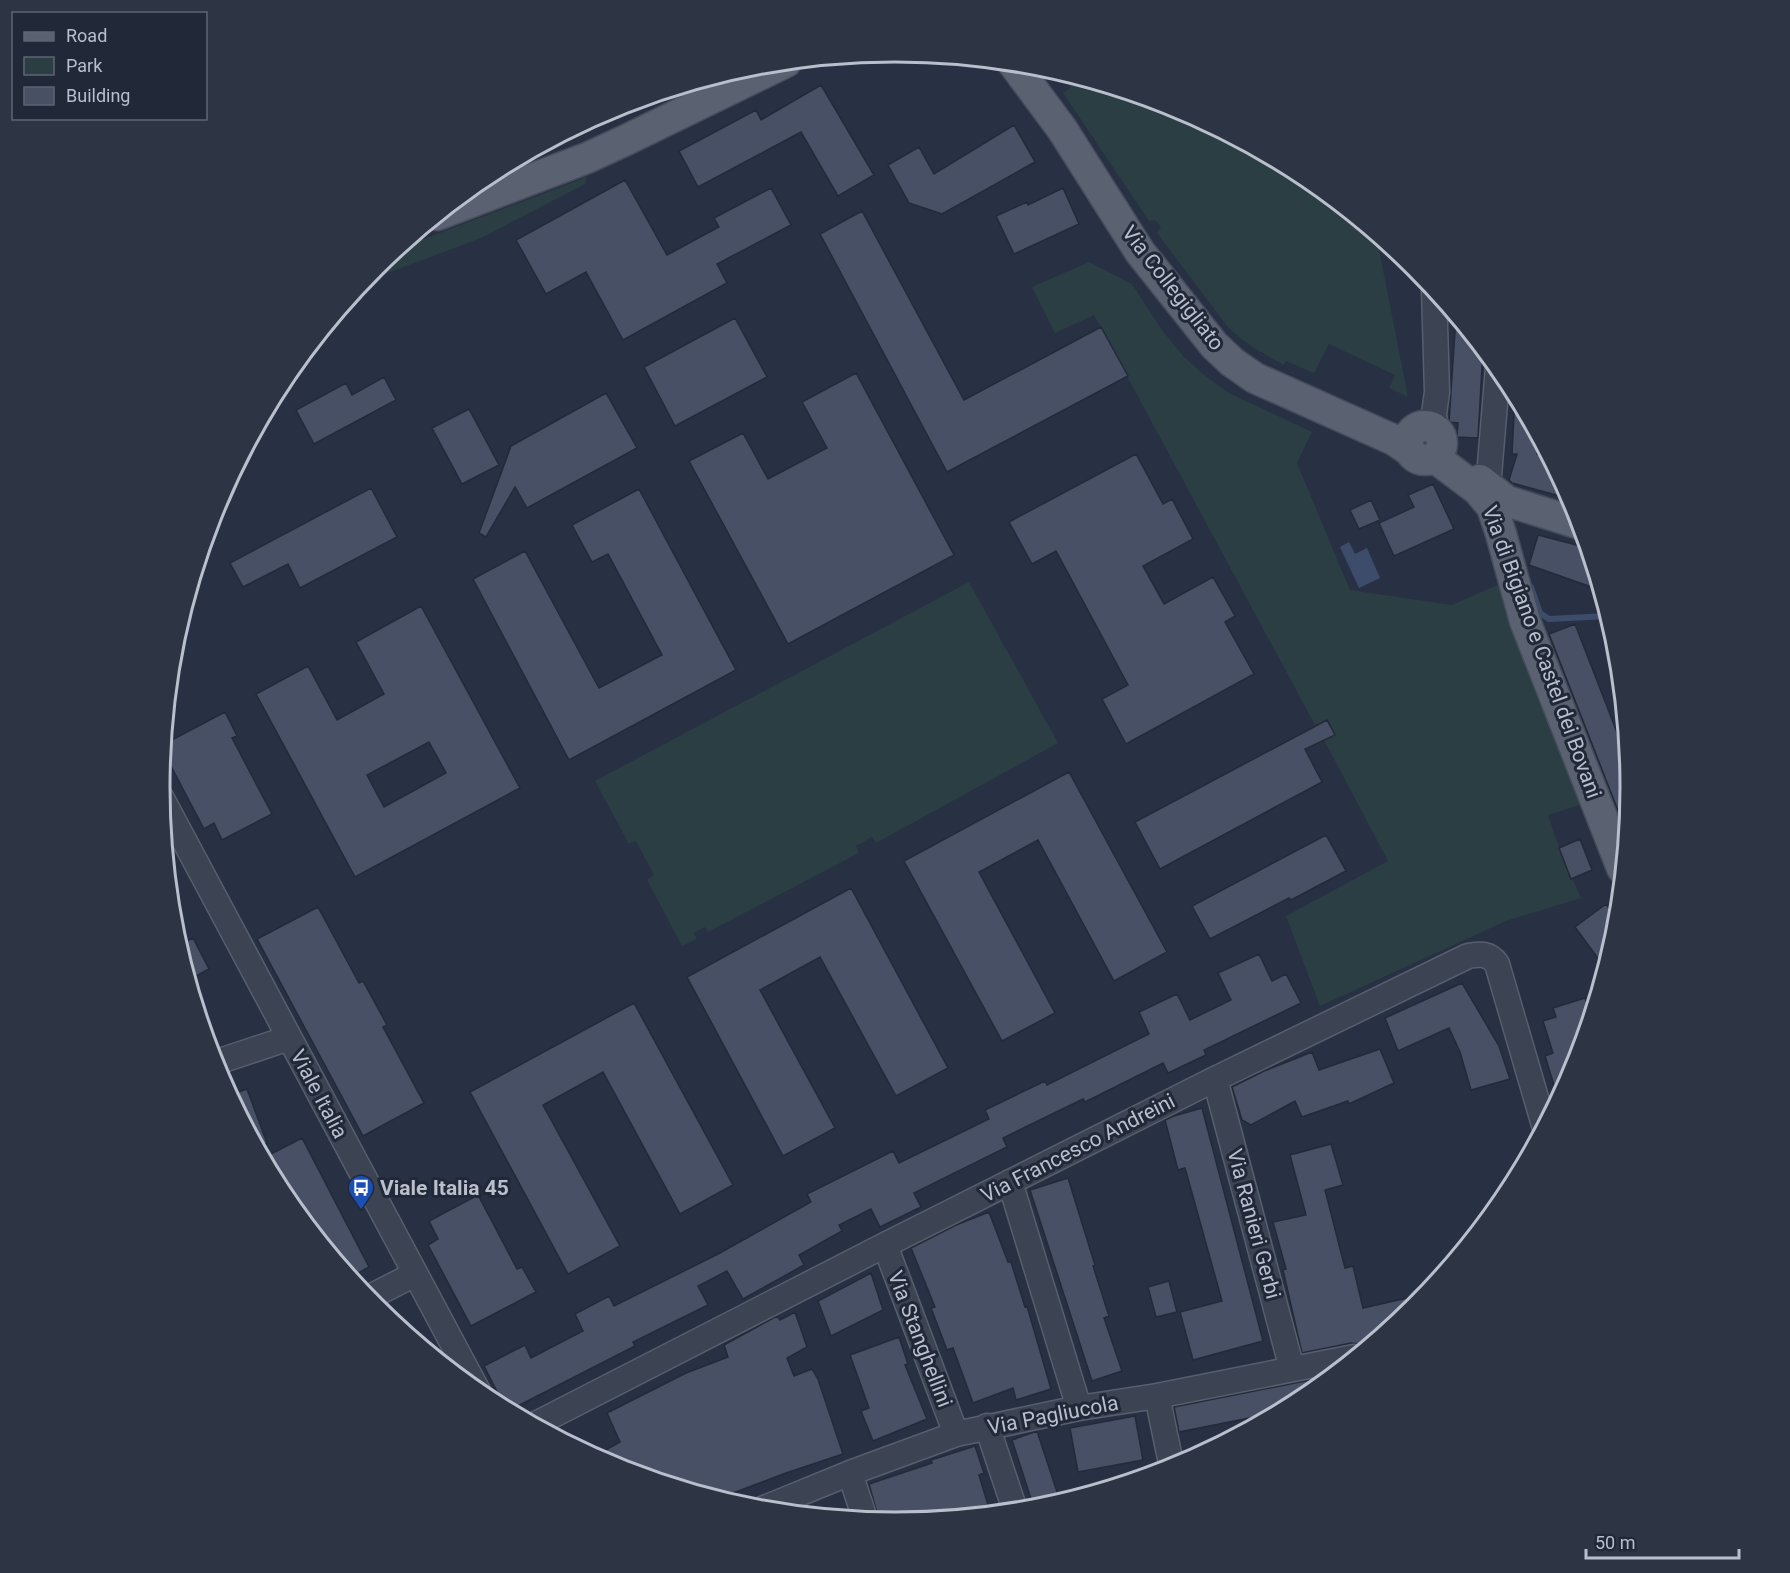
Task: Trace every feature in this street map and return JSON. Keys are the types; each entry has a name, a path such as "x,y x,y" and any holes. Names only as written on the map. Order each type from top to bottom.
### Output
{"main road":[{"name":"Via Collegigliato","path":"1020,73 1062,129 1140,252 1214,345 1232,362 1255,378 1423,438"},
{"path":"462,205 597,153 761,74"},
{"name":"Via di Bigiano e Castel dei Bovani","path":"1423,438 1462,477 1478,490 1488,494 1502,534 1525,621 1616,854"},
{"path":"1488,494 1570,521"}],"street":[{"path":"1423,438 1437,392 1434,302"},
{"path":"1488,494 1497,382"},
{"name":"Viale Italia","path":"171,816 468,1372"},
{"name":"Via Francesco Andreini","path":"543,1420 1010,1182 1458,960 1479,954 1493,958 1501,973 1541,1114"},
{"path":"223,1060 289,1038"},
{"name":"Via Ranieri Gerbi","path":"1215,1079 1292,1369"},
{"path":"1010,1182 1079,1408"},
{"name":"Via Stanghellini","path":"885,1245 956,1434"},
{"path":"377,1293 415,1274"},
{"name":"Via Pagliucola","path":"779,1502 956,1434 987,1426 1157,1396 1338,1360"},
{"path":"1157,1396 1170,1457"},
{"path":"987,1426 1012,1502"},
{"path":"850,1473 862,1511"}],"green space":[{"path":"1066,82 1128,100 1216,136 1298,184 1373,241 1378,246 1408,397 1389,388 1395,375 1329,344 1314,373 1286,361 1284,365 1254,348 1233,332 1157,233 1161,227 1155,220 1149,221 1063,93 1070,88"},
{"path":"587,177 585,184 481,238 380,276 416,242"},
{"path":"1089,262 1132,284 1162,330 1184,357 1203,374 1227,392 1312,432 1297,463 1350,590 1452,605 1502,583 1585,803 1548,815 1559,848 1581,898 1506,921 1320,1006 1286,916 1388,861 1324,740 1335,734 1328,720 1315,725 1094,315 1055,333 1032,287"},
{"path":"969,582 1058,743 876,843 872,837 856,846 859,853 708,932 705,927 694,933 697,939 682,946 647,880 654,875 636,841 629,844 595,781"}],"water":[{"path":"1349,542 1355,554 1367,548 1380,578 1359,588 1340,547"}],"building":[{"path":"821,85 874,175 838,196 801,132 698,187 679,151 756,110 761,120"},
{"path":"1014,125 1035,162 942,214 909,203 888,165 919,147 934,174"},
{"path":"625,180 667,255 719,227 714,218 771,188 791,225 717,264 727,283 623,340 586,272 546,294 516,240"},
{"path":"1063,188 1079,224 1014,254 996,216 1027,202 1028,205"},
{"path":"862,211 964,400 1101,327 1128,376 947,472 820,234"},
{"path":"735,318 767,377 675,426 644,367"},
{"path":"1455,327 1482,362 1478,438 1457,437 1458,423 1449,422"},
{"path":"856,373 954,555 788,644 689,461 743,433 768,479 827,448 802,402"},
{"path":"384,377 396,400 314,444 296,410 346,383 352,395"},
{"path":"606,393 637,448 527,508 515,487 486,537 479,533 511,446"},
{"path":"469,409 499,465 462,484 432,428"},
{"path":"1514,410 1559,496 1512,483 1509,480 1517,454 1512,454"},
{"path":"1136,454 1163,504 1172,499 1193,539 1143,566 1164,604 1213,577 1235,616 1225,622 1254,674 1126,744 1102,699 1128,685 1056,551 1032,564 1009,522"},
{"path":"1433,484 1454,529 1394,556 1379,523 1414,507 1408,495"},
{"path":"371,488 397,537 300,588 288,564 243,587 230,563"},
{"path":"639,489 736,670 569,760 473,579 525,551 599,688 662,655 608,554 592,562 572,525"},
{"path":"1371,500 1380,520 1359,529 1350,510"},
{"path":"1538,535 1579,546 1592,587 1529,565"},
{"path":"421,606 520,788 355,877 256,694 308,666 337,720 384,694 356,642","holes":["429,742 446,773 384,807 367,775"]},
{"path":"1575,624 1618,734 1619,813 1549,634"},
{"path":"225,712 237,736 232,738 272,814 222,840 214,823 204,829 171,766 172,740"},
{"path":"1327,720 1335,735 1305,749 1322,782 1160,869 1135,822"},
{"path":"1069,772 1167,952 1114,981 1038,840 979,872 1055,1013 1002,1041 904,861"},
{"path":"1326,835 1346,871 1210,939 1192,906"},
{"path":"1580,839 1592,870 1571,879 1559,848"},
{"path":"851,888 948,1068 896,1096 820,957 760,990 835,1128 783,1156 687,977"},
{"path":"1606,904 1609,909 1599,959 1575,927"},
{"path":"318,907 359,983 363,981 387,1025 383,1027 424,1103 363,1136 257,939"},
{"path":"193,938 209,969 196,976 195,974 187,941"},
{"path":"1259,954 1272,981 1286,974 1301,1003 1204,1050 1206,1055 1168,1073 1163,1063 1085,1102 1083,1099 1003,1138 1007,1147 914,1193 921,1207 880,1227 871,1209 839,1225 842,1231 799,1255 804,1265 743,1299 727,1271 698,1286 708,1305 633,1342 635,1346 519,1406 498,1392 484,1366 525,1345 531,1358 583,1331 575,1314 609,1296 614,1306 718,1254 811,1202 807,1194 893,1151 899,1163 989,1119 985,1110 1045,1081 1047,1085 1149,1034 1139,1012 1177,994 1190,1020 1231,1000 1218,973"},
{"path":"1462,983 1499,1046 1510,1079 1471,1090 1460,1052 1449,1028 1398,1051 1385,1018"},
{"path":"1585,998 1587,1003 1554,1087 1545,1056 1553,1053 1543,1021 1556,1017 1553,1008"},
{"path":"634,1003 733,1185 680,1214 603,1072 543,1105 620,1246 568,1274 470,1092"},
{"path":"1380,1049 1394,1083 1349,1104 1348,1101 1302,1117 1295,1101 1251,1125 1242,1120 1232,1087 1264,1071 1312,1052 1319,1070"},
{"path":"247,1089 267,1143 264,1144 238,1092"},
{"path":"1202,1108 1263,1341 1193,1360 1180,1312 1222,1301 1185,1168 1178,1170 1165,1120"},
{"path":"302,1138 369,1267 358,1273 350,1265 320,1228 270,1154"},
{"path":"1331,1144 1343,1185 1325,1190 1345,1268 1353,1266 1363,1308 1409,1298 1358,1344 1351,1343 1302,1353 1283,1270 1286,1269 1273,1222 1306,1215 1290,1155"},
{"path":"1068,1178 1109,1316 1104,1318 1122,1371 1092,1381 1030,1190"},
{"path":"478,1195 517,1269 522,1267 536,1292 471,1326 428,1245 438,1239 429,1221"},
{"path":"989,1212 1008,1262 1011,1262 1025,1307 1027,1306 1051,1389 1016,1400 1013,1388 973,1403 953,1348 947,1350 931,1308 935,1307 911,1248 956,1225"},
{"path":"871,1273 883,1310 831,1336 818,1301"},
{"path":"1169,1281 1177,1312 1156,1317 1148,1287"},
{"path":"795,1312 807,1347 787,1358 794,1376 812,1369 818,1379 843,1454 733,1493 662,1473 605,1450 620,1442 607,1413 686,1373 728,1357 724,1345 777,1316 780,1320"},
{"path":"899,1337 908,1364 905,1365 927,1419 873,1441 861,1411 869,1408 850,1355"},
{"path":"1311,1380 1250,1418 1179,1432 1174,1407"},
{"path":"1135,1416 1143,1460 1078,1472 1070,1428"},
{"path":"1037,1431 1057,1493 1031,1499 1012,1440"},
{"path":"975,1446 984,1473 979,1475 988,1505 942,1510 877,1511 869,1484 932,1463 931,1460"}],"waterway":[{"path":"1531,587 1540,613 1549,619 1599,616"}],"place":[{"name":"Viale Italia 45","path":"361,1211"}]}
